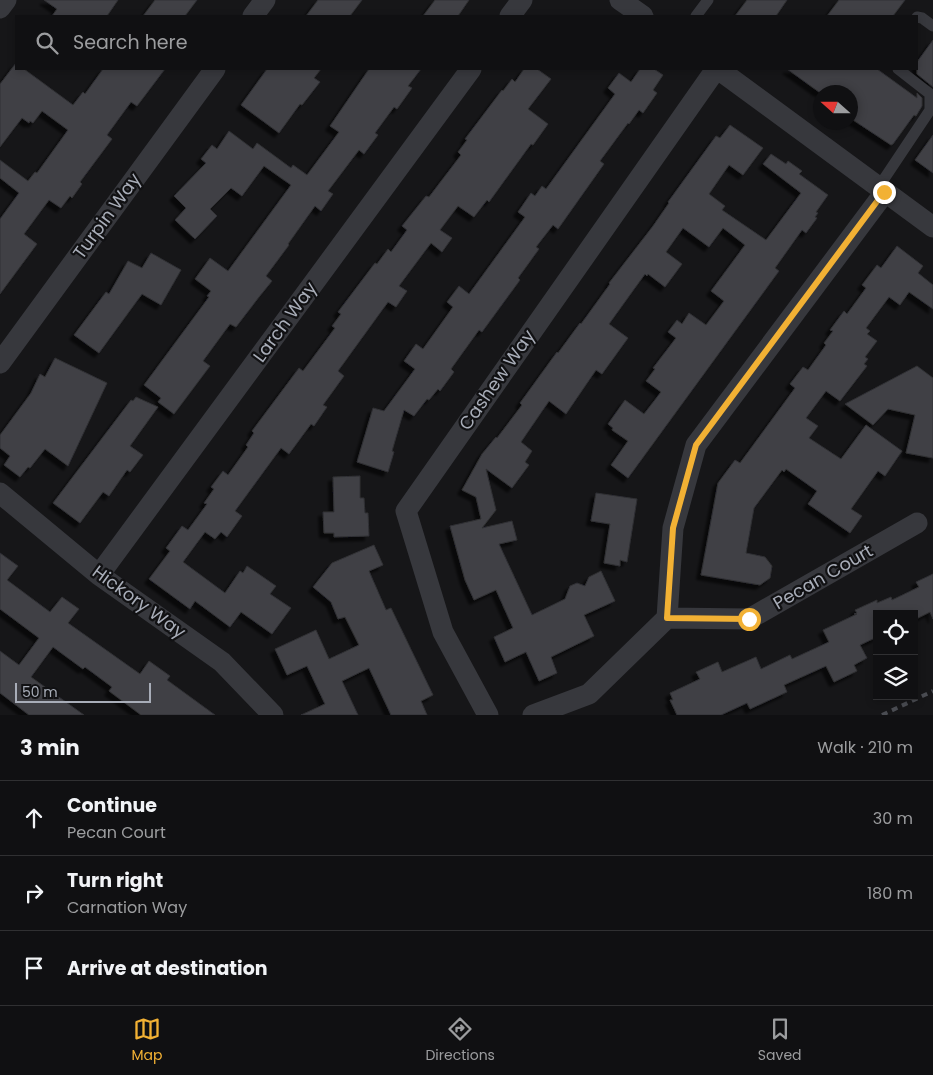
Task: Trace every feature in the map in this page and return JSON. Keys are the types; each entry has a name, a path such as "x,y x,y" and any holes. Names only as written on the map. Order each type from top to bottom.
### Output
{"street":[{"path":"0,8 6,0"},
{"path":"511,15 522,0"},
{"path":"620,0 642,15"},
{"name":"Turpin Way","path":"0,363 214,70"},
{"name":"Larch Way","path":"99,574 470,70"},
{"name":"Cashew Way","path":"488,715 442,632 406,511 716,70"},
{"path":"718,70 933,227"},
{"path":"533,715 589,694 667,618 673,528 696,445 881,190"},
{"name":"Hickory Way","path":"0,493 99,574 222,662 272,715"},
{"name":"Pecan Court","path":"667,618 749,619 917,523"}],"lane":[{"path":"697,15 708,0"},
{"path":"918,17 933,26"},
{"path":"881,190 932,110 930,94 899,70"}],"building":[{"path":"44,0 118,0 108,15 53,15 57,9"},
{"path":"155,0 197,0 186,15 144,15"},
{"path":"318,0 362,0 351,15 307,15"},
{"path":"435,0 469,0 459,15 424,15"},
{"path":"747,0 787,0 777,15 736,15"},
{"path":"839,0 905,0 894,15 828,15"},
{"path":"933,40 933,87 917,74 918,61"},
{"path":"15,64 15,70 25,70 73,105 83,92 85,94 102,70 164,70 137,106 131,102 107,135 112,139 80,182 82,184 72,198 70,196 61,208 49,200 24,234 37,244 0,294 0,219 19,193 0,178 0,160 28,181 35,172 37,173 68,130 42,111 33,123 30,121 29,123 22,118 0,147 0,84"},
{"path":"266,70 320,70 314,78 320,82 302,105 300,104 279,133 241,105"},
{"path":"368,70 420,70 408,86 412,88 397,109 394,107 375,133 378,135 364,154 359,150 328,191 333,194 321,211 315,206 288,244 266,276 272,281 236,327 230,324 203,361 210,366 174,414 158,402 161,398 144,385 209,297 207,296 211,291 195,279 210,258 228,271 291,185 264,166 242,196 231,188 210,209 217,216 195,239 175,220 186,208 174,196 206,163 201,159 212,145 217,149 229,131 253,149 257,143 291,168 293,165 307,175 339,132 330,126"},
{"path":"523,70 538,70 551,79 528,109 548,124 489,202 487,200 474,217 458,206 440,230 452,238 442,252 431,243 399,286 407,291 396,307 388,302 338,371 344,376 323,405 327,407 314,426 311,424 289,454 281,448 235,511 242,516 227,537 221,532 215,539 205,532 183,562 225,593 240,571 243,573 247,566 276,586 270,594 291,608 272,634 241,612 230,627 195,601 190,609 149,579 170,551 166,548 182,526 188,530 207,504 204,503 214,489 211,487 223,471 228,475 248,447 246,445 254,433 252,431 299,368 303,371 335,328 332,326 341,314 338,312 375,263 377,264 388,249 391,252 407,230 402,226 426,196 429,197 461,155 458,152 467,140 465,139 502,90 512,79 515,82"},
{"path":"639,70 656,70 663,75 653,90 657,93 643,113 639,110 600,161 604,164 558,229 553,225 536,247 539,249 518,278 520,280 482,332 479,330 451,369 454,372 440,391 438,389 429,400 427,399 414,416 404,410 388,472 357,462 373,408 384,411 415,369 404,361 416,344 423,349 453,307 447,302 459,286 469,294 525,217 518,212 531,193 535,196 542,186 546,189 615,94 608,88 619,73 631,82"},
{"path":"788,70 878,70 917,98 917,93 922,98 922,106 916,116 914,115 891,145 858,123 858,85 813,85 813,88"},
{"path":"730,125 763,148 743,175 729,165 709,194 725,206 722,210 766,240 801,193 763,164 771,154 786,164 788,161 802,171 799,174 828,195 816,212 818,213 815,217 817,218 806,233 802,230 775,268 779,271 628,478 611,465 628,441 612,430 613,428 608,424 625,400 644,414 661,392 646,381 655,369 653,368 676,338 668,332 677,320 682,324 689,313 706,325 724,301 711,291 745,245 723,228 709,247 683,228 666,252 682,264 665,287 648,274 647,276 645,274 609,324 628,338 602,374 596,370 566,414 549,401 521,442 532,451 525,462 529,465 512,488 486,469 496,510 482,528 512,521 517,540 499,544 532,615 565,599 570,586 577,583 585,586 589,577 601,571 615,601 584,615 594,636 551,657 557,673 539,681 526,652 505,662 494,637 513,628 496,590 474,600 465,580 450,526 481,519 476,497 462,490 482,454 497,438 522,405 520,403 653,226 716,136 720,138"},
{"path":"933,135 933,173 915,160"},
{"path":"897,246 923,266 918,273 933,285 933,309 909,292 900,305 889,297 866,328 870,331 867,334 877,341 865,357 868,359 864,364 867,366 840,401 826,391 806,418 818,426 809,438 841,459 866,425 902,451 885,476 878,471 851,509 862,516 850,533 808,504 817,491 786,469 784,472 782,470 754,508 746,553 765,557 772,566 770,578 760,585 701,575 718,483 735,460 740,463 795,388 790,384 803,367 808,370 826,345 824,343 833,331 830,330 844,311 847,314 866,288 862,285 877,265 881,268"},
{"path":"151,253 181,270 161,305 142,294 99,353 74,335 106,292 109,294 128,261 142,268"},
{"path":"55,358 107,383 68,466 45,449 20,477 4,465 10,456 0,448 0,435 31,393 40,374 45,377"},
{"path":"917,366 933,378 933,458 906,453 915,415 888,409 873,425 845,404"},
{"path":"136,397 158,407 130,446 143,455 130,472 127,470 109,496 103,492 80,523 53,503 131,400 133,401"},
{"path":"360,476 360,498 364,498 365,513 368,513 369,536 334,537 334,533 324,533 323,512 334,512 333,477"},
{"path":"596,493 637,499 627,562 620,560 620,566 604,563 610,524 591,521"},
{"path":"374,545 383,565 369,571 386,610 391,608 433,695 421,701 427,715 391,715 369,668 342,681 358,715 301,715 325,704 307,666 287,675 275,649 316,630 329,659 359,645 345,617 338,619 331,602 313,587 332,563"},
{"path":"0,553 18,566 7,580 50,612 62,597 79,609 68,623 140,674 149,661 170,676 167,680 215,715 141,715 109,691 112,687 53,647 31,677 84,715 29,715 0,693 0,651 19,665 39,638 0,609"},
{"path":"933,574 933,619 930,612 918,618 918,610 873,610 873,639 860,645 867,658 854,665 857,671 834,682 826,666 784,685 787,692 750,709 747,703 721,715 677,715 670,700 673,700 670,693 700,679 696,672 718,662 722,672 756,657 761,669 790,655 792,659 829,642 823,630 857,614 854,614 857,613 855,610 877,600 877,603 891,597 892,600 919,587 916,582"}],"railway":[{"path":"882,715 933,691"}],"route":[{"path":"749,619 667,618 673,528 696,445 884,192"}]}
